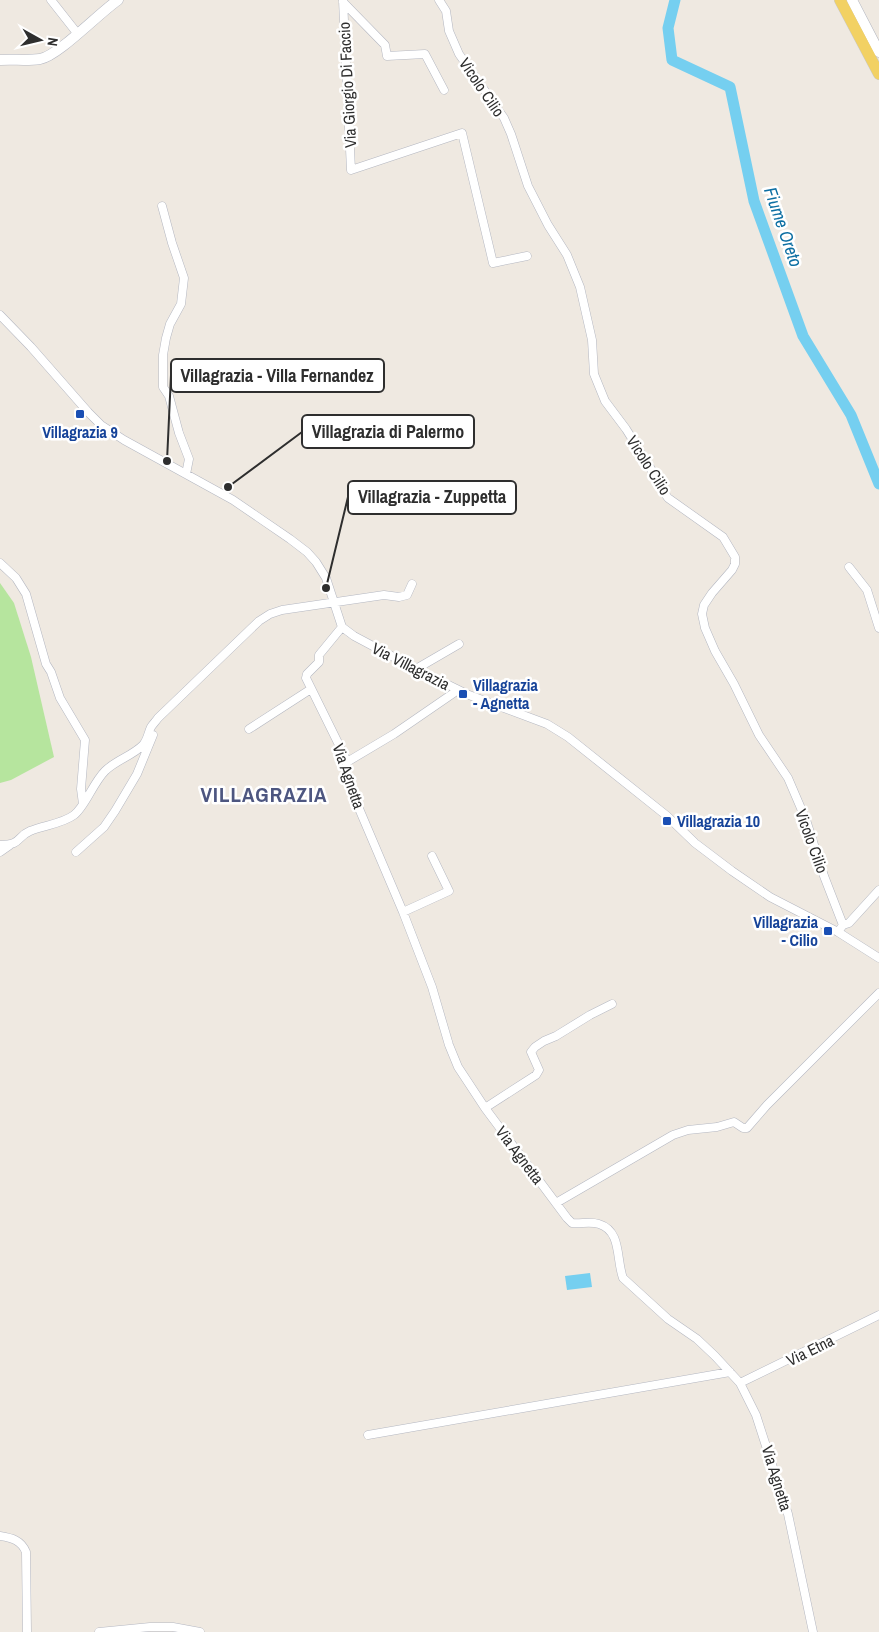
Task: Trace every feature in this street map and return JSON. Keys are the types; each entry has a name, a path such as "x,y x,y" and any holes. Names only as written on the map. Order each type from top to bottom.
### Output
{"main road":[{"path":"0,60 40,59 54,53 118,0"},
{"path":"840,0 879,74"},
{"path":"852,0 879,52"}],"street":[{"path":"52,0 77,33"},
{"name":"Vicolo Cilio","path":"439,0 446,11 449,31 460,54 504,118 528,186 548,225 567,255 580,287 592,340 594,374 605,401 626,429 668,498 723,537 732,550 735,564 704,605 702,614 705,628 759,735 788,778 806,820 824,876 843,925"},
{"path":"343,1 385,45 387,56 425,54 444,90"},
{"name":"Via Giorgio Di Faccio","path":"343,1 351,170 462,133 493,263 527,256"},
{"path":"162,206 174,251 184,278 181,304 170,324 166,338 163,355 163,387 169,396 179,434 189,459 186,474"},
{"path":"0,315 101,425 124,440 233,500 307,552 322,571 342,627 319,655 319,662 307,674 306,678 311,690 249,729"},
{"path":"0,563 23,587 46,664 51,672 60,698 85,740 81,788 82,804"},
{"path":"849,567 867,590 879,628"},
{"path":"0,852 18,841 28,832 72,817 79,811 105,771 142,746 147,739 151,727 158,718 259,621 270,614 282,610 384,595 399,597 407,595 412,584"},
{"name":"Via Villagrazia","path":"342,627 354,636 458,690 516,714 547,724 568,737 667,816 695,843 732,871 770,897 838,932 879,958"},
{"path":"416,669 459,644"},
{"name":"Via Agnetta","path":"311,690 347,762 346,778 403,912 432,987 454,1057 485,1108 556,1204 572,1222 592,1222 606,1228 613,1234 623,1278 668,1319 696,1339 740,1383 756,1415 773,1462 788,1514 813,1632"},
{"path":"347,762 394,734 458,690"},
{"path":"76,852 104,827 115,811 142,764 153,735 149,732"},
{"path":"0,844 10,845"},
{"path":"403,912 449,891 432,856"},
{"path":"838,932 843,925 849,923 879,890"},
{"path":"556,1204 673,1135 688,1130 717,1127 734,1122 743,1128 747,1128 767,1105 879,992"},
{"path":"485,1108 536,1075 539,1070 531,1052 535,1047 612,1004"},
{"name":"Via Etna","path":"740,1383 879,1315"},
{"path":"368,1435 730,1372"},
{"path":"0,1536 13,1538 23,1544 26,1552 27,1632"},
{"path":"99,1632 150,1627 173,1627 200,1632"}],"green space":[{"path":"0,583 14,603 31,657 54,757 11,780 0,783"}],"water":[{"path":"590,1273 592,1287 567,1290 565,1276"}],"waterway":[{"name":"Fiume Oreto","path":"675,0 668,28 672,60 730,87 754,201 803,336 851,415 879,484"}],"place":[{"name":"Villagrazia 9","path":"80,414"},
{"name":"Villagrazia - Villa Fernandez","path":"167,461"},
{"name":"Villagrazia di Palermo","path":"228,487"},
{"name":"Villagrazia - Zuppetta","path":"326,588"},
{"name":"Villagrazia - Agnetta","path":"463,694"},
{"name":"Villagrazia 10","path":"667,821"},
{"name":"Villagrazia - Cilio","path":"828,931"}],"district":[{"name":"VILLAGRAZIA","path":"264,795"}]}
